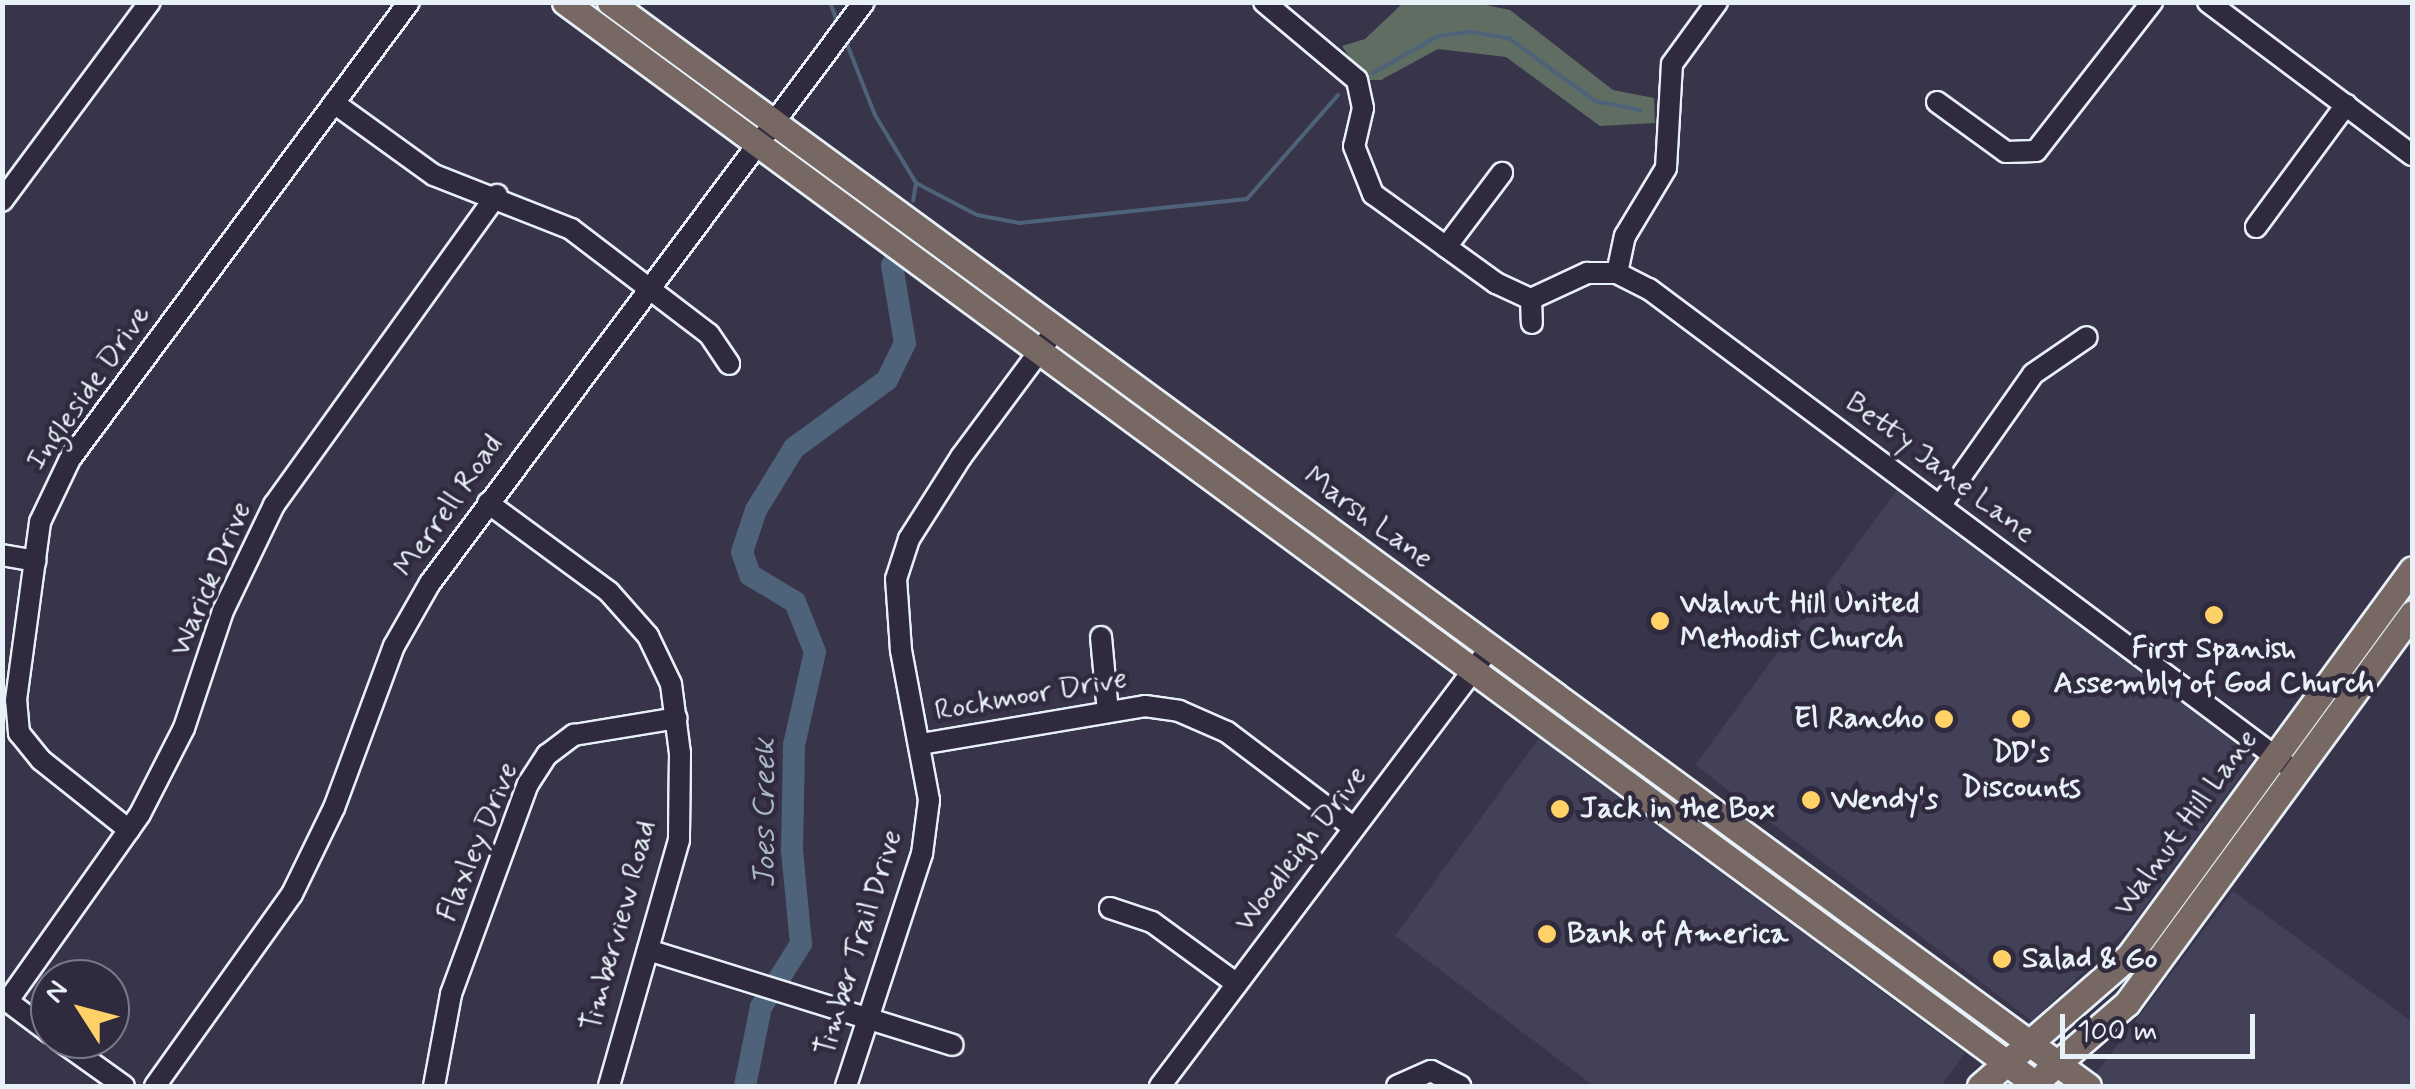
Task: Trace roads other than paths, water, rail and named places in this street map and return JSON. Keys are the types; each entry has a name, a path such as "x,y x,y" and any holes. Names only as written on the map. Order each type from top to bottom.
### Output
{"main road":[{"name":"Marsh Lane","path":"565,2 768,133 1058,330 2088,1086"},
{"name":"Marsh Lane","path":"610,2 1040,350 2034,1086"},
{"path":"1264,515 1280,493"},
{"name":"Walnut Hill Lane","path":"2034,1086 2119,1012 2196,887 2286,764 2400,626 2412,569"},
{"path":"1660,807 1676,785"},
{"name":"Walnut Hill Lane","path":"1980,1086 2031,1046 2129,956 2196,887"},
{"path":"1804,913 1822,892"}],"street":[{"path":"2,202 150,2"},
{"name":"Ingleside Drive","path":"129,830 41,760 19,733 16,700 40,522 70,459 409,2"},
{"path":"1264,2 1358,80 1363,108 1354,146 1367,184 1446,247 1531,299"},
{"path":"1531,299 1587,274 1617,273 1625,236 1666,168 1672,64 1717,2"},
{"path":"1938,102 2006,152 2036,151 2152,2"},
{"path":"2208,2 2412,156"},
{"name":"Merrell Road","path":"155,1086 292,894 334,808 394,646 488,503 652,290 858,11"},
{"path":"334,103 434,175 497,196 572,229 709,334 728,364"},
{"path":"2256,227 2346,106"},
{"path":"1446,247 1502,173"},
{"name":"Warick Drive","path":"5,999 129,830 184,728 223,612 274,505 497,196"},
{"name":"Betty Jane Lane","path":"1617,273 1649,288 2286,764"},
{"path":"1531,299 1532,323"},
{"name":"Timber Trail Drive","path":"846,1086 922,854 929,800 900,650 896,578 909,539 940,490 1058,330"},
{"path":"1940,506 2033,374 2087,337"},
{"name":"Timberview Road","path":"488,503 632,615 670,684 677,718 680,840 609,1086"},
{"path":"2,555 35,561"},
{"path":"1101,638 1108,712"},
{"name":"Woodleigh Drive","path":"1160,1086 1490,648"},
{"name":"Rockmoor Drive","path":"921,744 1108,712 1162,708 1227,732 1354,828"},
{"name":"Flaxley Drive","path":"434,1086 451,994 528,784 547,755 574,736 677,718"},
{"path":"1110,908 1152,922 1238,984"},
{"path":"648,950 953,1045"},
{"path":"5,999 30,1018"},
{"path":"86,1059 124,1086"},
{"path":"1397,1086 1431,1070 1460,1086"}],"waterway":[{"name":"Joes Creek","path":"830,2 837,21"},
{"path":"1373,73 1438,36 1472,32 1510,39 1595,101 1640,110"},
{"name":"Joes Creek","path":"845,39 875,115 916,183 913,201"},
{"path":"916,183 977,215 1019,223 1247,199 1338,95"},
{"name":"Joes Creek","path":"745,1086 761,1007 801,944 792,851 794,745 815,652 795,602 750,575 742,552 756,510 794,448 887,380 905,343 892,265"}],"place":[{"name":"First Spanish Assembly of God Church","path":"2214,615"},
{"name":"Walnut Hill United Methodist Church","path":"1660,621"},
{"name":"El Rancho","path":"1944,719"},
{"name":"DD's Discounts","path":"2021,719"},
{"name":"Wendy's","path":"1811,800"},
{"name":"Jack in the Box","path":"1560,809"},
{"name":"Bank of America","path":"1547,934"},
{"name":"Salad & Go","path":"2002,959"}]}
